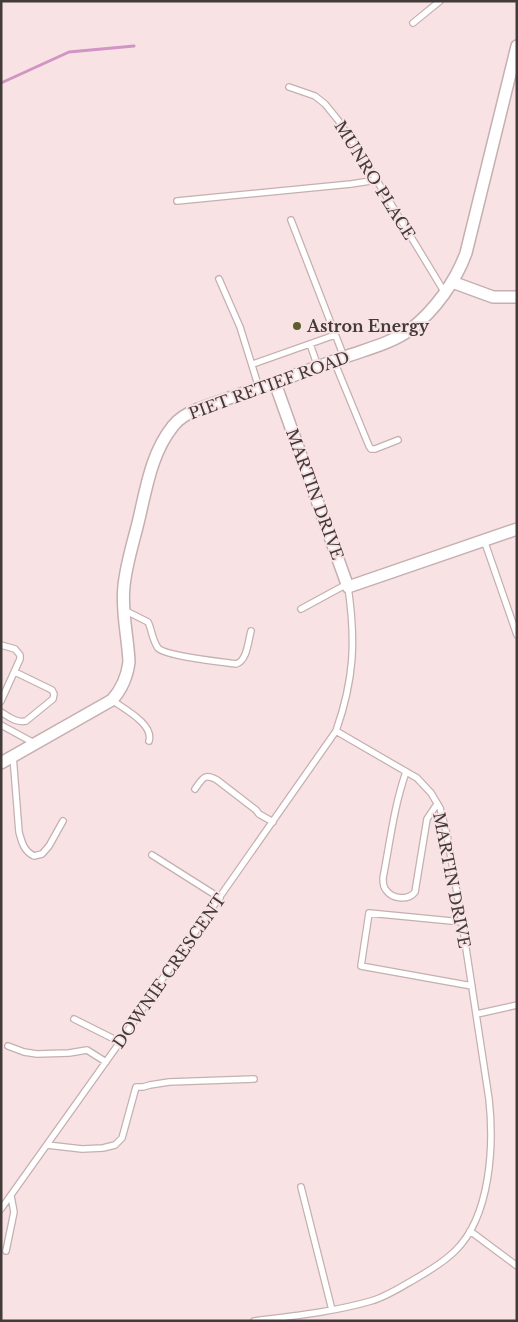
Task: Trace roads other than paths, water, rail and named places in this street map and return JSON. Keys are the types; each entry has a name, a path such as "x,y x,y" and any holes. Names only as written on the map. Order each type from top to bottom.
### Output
{"street":[{"name":"PIET RETIEF ROAD","path":"1,763 112,700 123,686 128,670 129,650 124,610 124,587 128,563 153,464 162,442 174,424 188,413 275,383 403,334 418,322 445,293 463,263 466,253 517,46"},
{"path":"452,282 493,297 517,297"},
{"name":"MARTIN DRIVE","path":"275,383 348,585"},
{"path":"348,585 517,529"}],"lane":[{"path":"413,23 440,1"},
{"name":"MUNRO PLACE","path":"289,87 314,96 325,104 338,120 377,180 445,293"},
{"path":"177,201 377,180"},
{"path":"291,220 335,335 339,359 369,446 375,449 398,440"},
{"path":"219,279 240,327 259,388"},
{"path":"253,364 335,335"},
{"path":"310,344 318,367"},
{"path":"484,540 517,635"},
{"path":"301,609 348,585"},
{"name":"MARTIN DRIVE","path":"348,585 353,627 352,661 344,707 336,731 417,778 431,793 440,808 447,835 477,1014 489,1098 492,1135 491,1156 485,1188 480,1207 470,1231"},
{"path":"124,610 148,622 154,643 161,650 189,657 236,664 241,663 244,659 251,631"},
{"path":"1,646 10,647 20,655 15,672 1,701"},
{"path":"1,712 16,721 26,721 53,699 54,694 52,690 15,672"},
{"path":"112,700 146,726 150,736 149,741"},
{"path":"12,730 16,721"},
{"path":"1,725 34,743"},
{"name":"DOWNIE CRESCENT","path":"1,1209 106,1062 336,731"},
{"path":"12,756 20,832 22,843 27,852 34,856 42,854 49,846 63,821"},
{"path":"406,772 394,815 383,878 387,892 393,896 406,898 412,896 415,892 427,819 437,804"},
{"path":"195,789 206,777 210,776 259,814 273,822"},
{"path":"152,855 220,898"},
{"path":"462,922 369,913 361,966 472,986"},
{"path":"477,1014 517,1005"},
{"path":"74,1018 120,1042"},
{"path":"8,1046 24,1052 37,1054 69,1053 87,1050 106,1062"},
{"path":"47,1145 82,1149 103,1148 114,1145 122,1138 136,1087 169,1082 254,1079"},
{"path":"301,1188 332,1310"},
{"path":"6,1251 14,1212 11,1196"},
{"path":"254,1321 332,1310 373,1300 432,1269 456,1250 470,1231 517,1266"}],"waterway":[{"path":"1,83 69,52 134,46"}],"place":[{"name":"Astron Energy","path":"297,326"}]}
